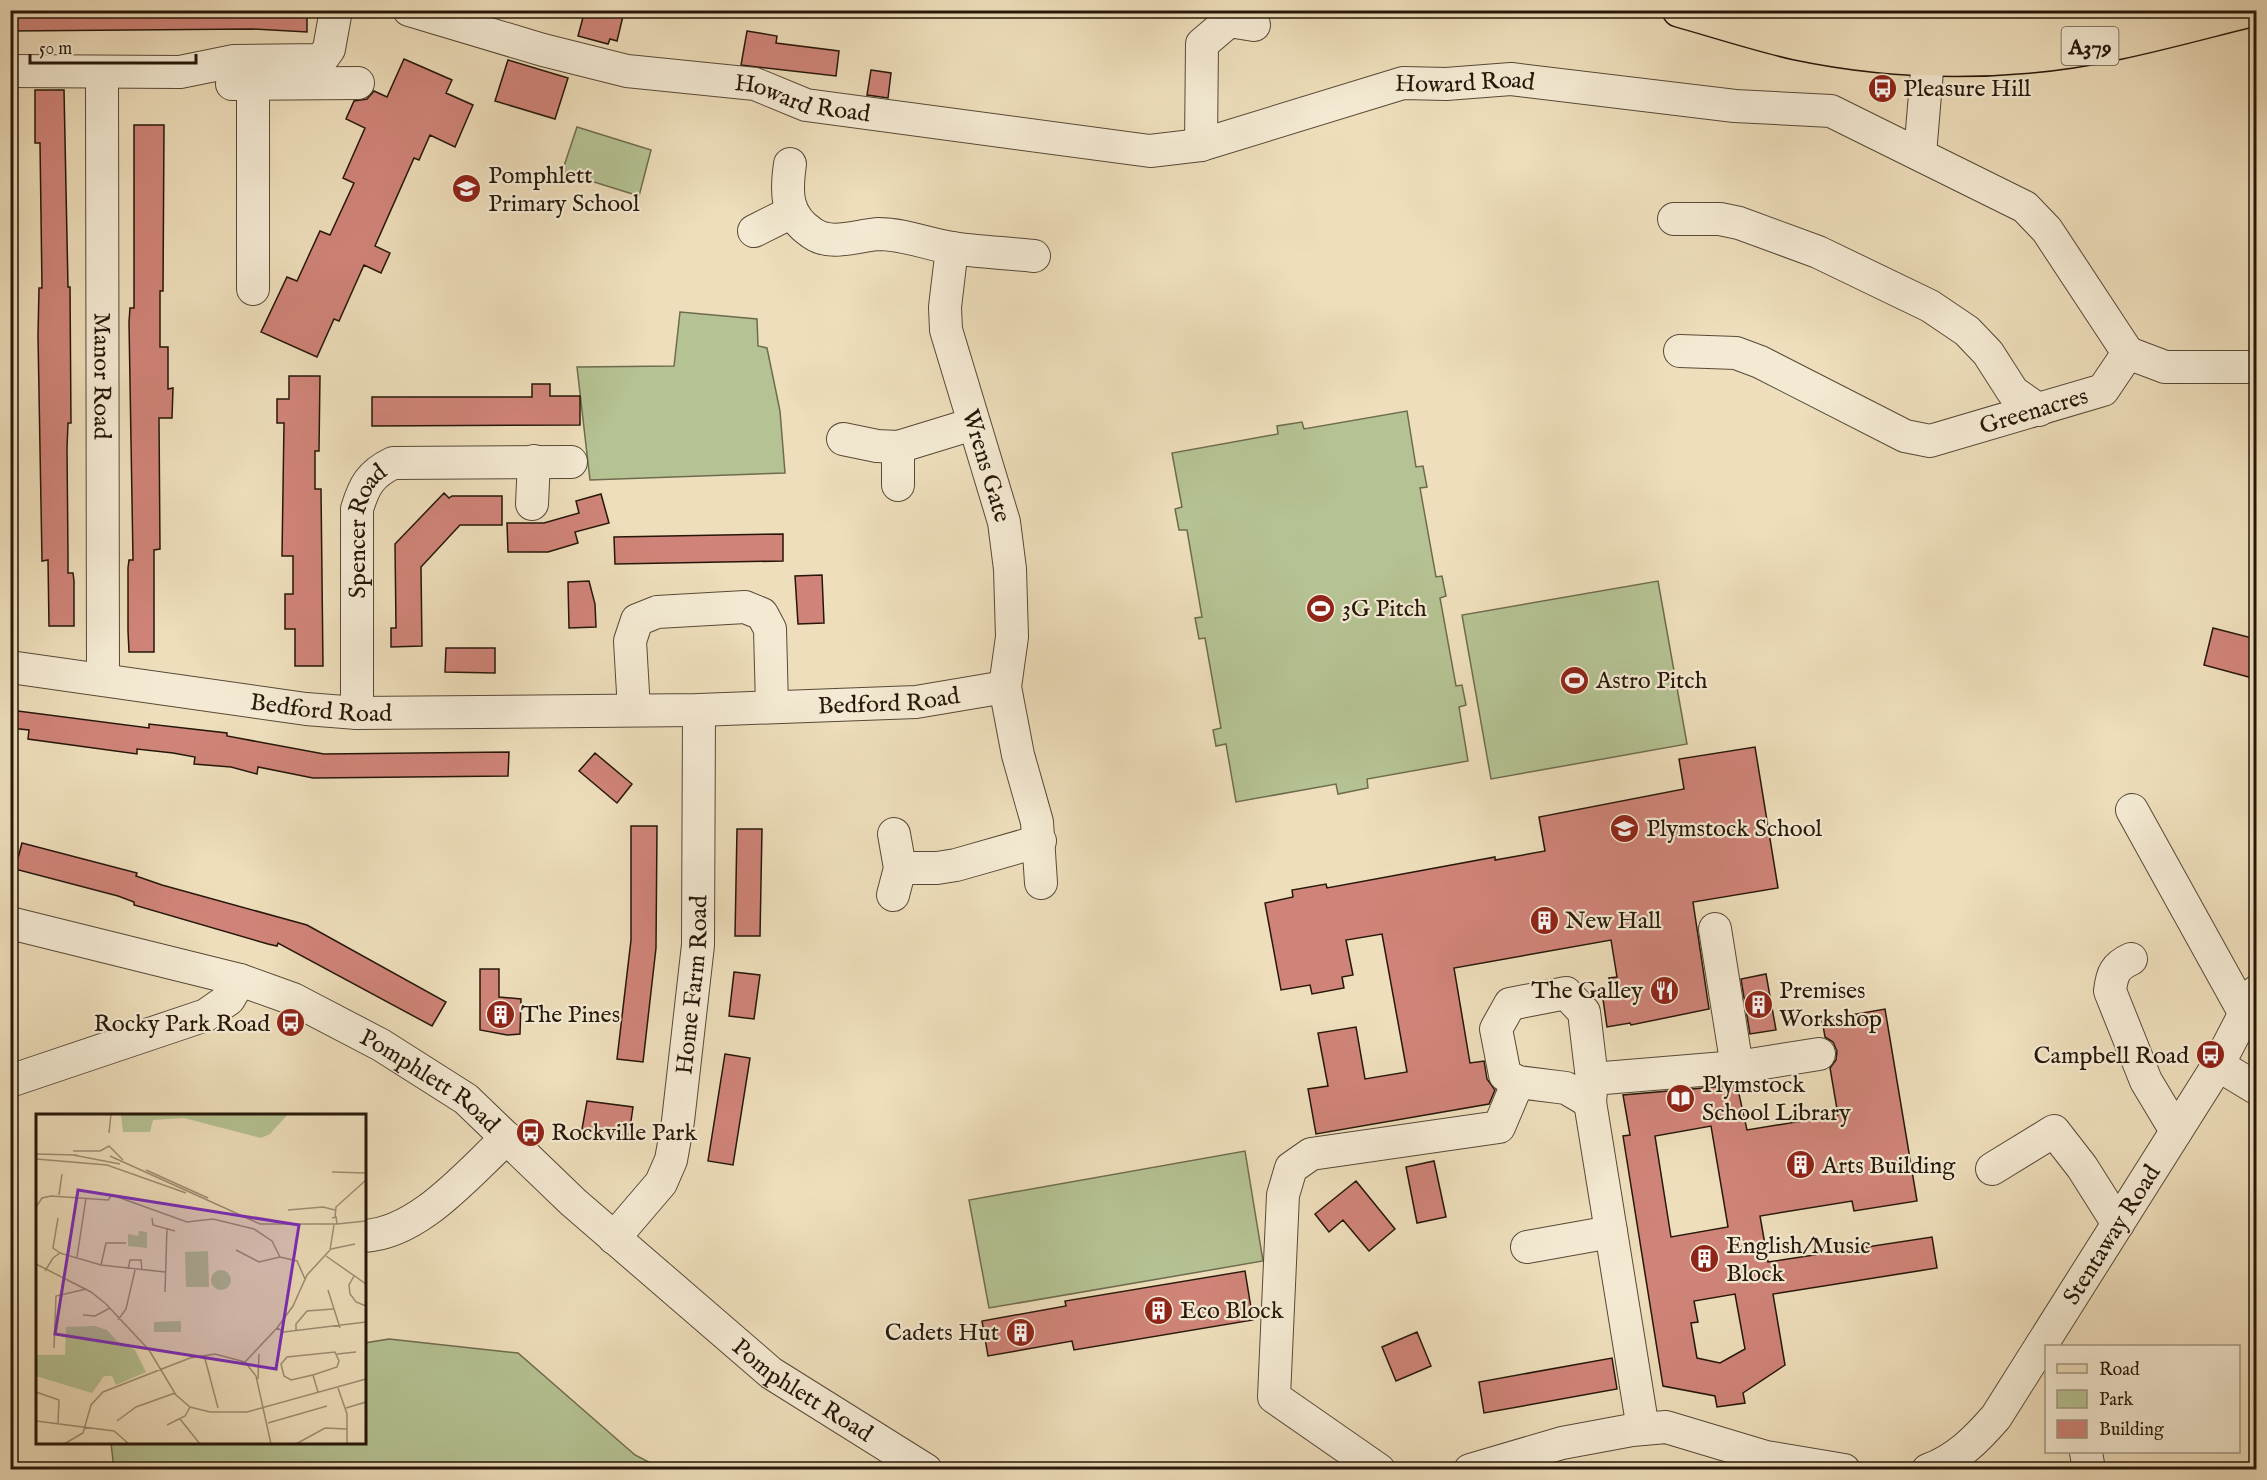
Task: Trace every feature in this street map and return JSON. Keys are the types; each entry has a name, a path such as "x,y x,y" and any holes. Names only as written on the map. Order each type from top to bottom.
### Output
{"main road":[{"name":"A379","path":"1679,10 1798,43 1878,55 1964,60 2030,56 2119,41 2250,10"},
{"name":"A379","path":"1773,10 1813,21 1871,30 1963,35 1994,22 2095,19 2134,10"}],"street":[{"path":"10,71 102,74 180,72 234,61 321,60 329,49 336,10"},
{"name":"Howard Road","path":"409,10 543,50 627,71 755,84 806,105 1150,151 1201,145 1256,126 1403,83 1446,84 1511,79 1735,106 1831,111 1920,154"},
{"path":"1201,145 1202,44 1229,21 1254,25"},
{"path":"1928,59 1920,154 2025,207 2047,230 2128,353 2165,367 2256,367"},
{"path":"202,68 232,84 358,83"},
{"name":"Manor Road","path":"102,74 103,679"},
{"path":"253,84 253,289"},
{"path":"790,164 786,190 792,212 812,234 831,239 878,234 907,237 952,248 1034,255"},
{"path":"754,231 792,212"},
{"path":"1674,219 1720,219 1739,223 1818,252 1930,306 1967,331 1988,353 2013,392 2039,410"},
{"name":"Wrens Gate","path":"952,248 945,307 946,330 1004,522 1010,569 1012,637 1005,687 1018,755 1033,800 1040,841 1041,883"},
{"name":"Greenacres","path":"1680,351 1736,353 1760,362 1905,436 1930,441 2103,390 2128,353"},
{"path":"843,439 877,446 898,447 973,424"},
{"path":"898,447 898,484"},
{"path":"532,504 534,461"},
{"name":"Spencer Road","path":"357,713 357,509 365,485 377,471 393,463 571,462"},
{"path":"634,711 630,641 637,620 657,612 745,607 762,614 770,629 772,706"},
{"name":"Bedford Road","path":"10,667 306,709 357,713 699,710 916,702 1005,687"},
{"name":"Home Farm Road","path":"614,1238 661,1184 671,1160 678,1121 698,945 699,710"},
{"path":"2132,810 2251,1003"},
{"path":"894,834 896,881 1040,841"},
{"name":"Pomphlett Road","path":"10,923 240,980 293,999 381,1045 466,1099 614,1238 771,1373 926,1470"},
{"path":"1715,929 1737,1066"},
{"path":"2131,959 2119,964 2111,976 2110,991 2146,1081 2176,1131"},
{"path":"10,1082 206,1015 228,999 240,980"},
{"path":"1643,1429 1591,1091 1584,1012 1566,993 1510,1004 1496,1029 1505,1075 1518,1083 1591,1091 1819,1053"},
{"name":"Stentaway Road","path":"1943,1467 1975,1442 1996,1417 2218,1065 2251,1003"},
{"path":"2218,1065 2256,1088"},
{"path":"1379,1470 1274,1397 1283,1194 1291,1168 1311,1154 1499,1127 1518,1083"},
{"path":"1992,1169 2054,1131 2082,1167 2118,1224"},
{"path":"366,1236 376,1236 433,1208 507,1138"},
{"path":"1527,1247 1611,1232"},
{"path":"1470,1470 1527,1461 1643,1429 1666,1427 1797,1466 1844,1470"},
{"path":"2086,1453 2089,1470"}],"green space":[{"path":"577,127 651,150 639,196 562,172"},
{"path":"680,312 757,319 758,346 767,348 780,411 785,473 590,480 577,367 674,366"},
{"name":"3G Pitch","path":"1407,411 1416,467 1423,466 1427,487 1420,488 1436,577 1442,576 1446,596 1440,598 1456,686 1462,685 1466,705 1459,707 1468,761 1367,779 1368,788 1338,794 1336,784 1236,802 1226,744 1216,746 1213,730 1221,728 1205,638 1199,639 1195,618 1202,617 1187,530 1179,530 1175,509 1182,507 1172,453 1278,434 1277,426 1302,422 1304,429"},
{"name":"Astro Pitch","path":"1658,581 1687,744 1491,779 1462,615"},
{"path":"1245,1151 1263,1261 989,1308 969,1200"},
{"path":"389,1339 518,1353 635,1455 662,1469 114,1469 111,1444 366,1444 366,1343"}],"building":[{"path":"10,10 307,10 307,32 252,29 10,31"},
{"path":"585,10 600,10 623,16 617,41 610,39 608,44 578,36"},
{"path":"747,31 777,36 776,43 839,51 836,76 741,65"},
{"path":"404,59 452,80 446,93 473,105 455,147 430,135 419,160 414,158 375,246 390,253 381,273 364,265 339,321 334,319 317,357 261,332 287,277 297,281 320,231 330,235 354,183 343,178 365,128 346,119 354,101 367,99 374,91 387,97"},
{"path":"508,60 568,78 555,119 495,101"},
{"path":"871,70 891,73 888,98 867,95"},
{"path":"35,90 64,90 68,287 70,287 71,423 68,423 67,448 68,573 73,573 74,581 74,626 49,626 48,560 42,561 38,336 39,288 42,288 40,143 35,143"},
{"path":"134,125 164,125 163,291 160,291 160,347 168,347 168,389 173,388 172,418 159,418 160,549 154,550 154,652 129,652 128,631 128,568 129,560 133,560 129,322 130,308 134,308"},
{"path":"289,376 320,376 319,451 315,451 315,489 321,489 323,666 295,666 295,629 285,629 285,594 293,594 293,556 282,556 284,423 277,423 277,399 289,399"},
{"path":"532,384 550,384 550,396 580,396 580,425 372,426 372,397 532,397"},
{"path":"444,493 449,498 452,496 502,496 502,525 460,525 421,567 422,646 391,647 391,628 396,628 395,544"},
{"path":"601,494 609,523 575,532 578,543 548,552 508,552 507,523 544,523 579,513 576,501"},
{"path":"783,534 783,561 615,564 614,537"},
{"path":"822,575 824,623 798,624 795,576"},
{"path":"589,581 595,604 596,627 569,628 568,582"},
{"path":"2213,628 2256,639 2256,679 2204,665"},
{"path":"446,648 495,648 495,673 445,672"},
{"path":"10,710 149,728 149,724 227,733 227,736 324,754 509,752 508,776 313,778 258,767 257,774 231,767 194,764 195,757 173,753 137,749 137,754 28,739 29,730 10,728"},
{"path":"1755,747 1778,888 1693,902 1709,1009 1631,1025 1630,1023 1607,1027 1603,999 1612,997 1609,978 1617,977 1611,940 1454,968 1470,1063 1484,1061 1487,1079 1495,1090 1489,1104 1316,1134 1308,1089 1328,1086 1318,1033 1356,1027 1365,1079 1407,1072 1382,934 1346,940 1353,975 1342,977 1344,988 1312,994 1310,985 1281,990 1265,903 1293,897 1292,890 1326,884 1327,888 1495,857 1495,860 1545,851 1539,817 1684,789 1679,759"},
{"path":"595,753 632,784 617,803 579,771"},
{"path":"631,826 657,826 656,948 643,1062 617,1059 631,940"},
{"path":"737,829 762,829 760,936 735,936"},
{"path":"22,843 137,873 136,876 162,885 307,925 446,1002 432,1026 278,943 277,946 268,944 134,905 134,902 118,896 15,869"},
{"name":"The Pines","path":"480,969 499,969 499,997 521,999 520,1034 507,1035 480,1030"},
{"path":"734,972 760,975 754,1019 729,1016"},
{"name":"Premises Workshop","path":"1766,974 1776,1030 1750,1034 1741,979"},
{"path":"1885,1009 1917,1201 1854,1211 1852,1201 1760,1216 1768,1262 1932,1237 1937,1268 1773,1294 1785,1365 1743,1393 1745,1403 1717,1407 1715,1396 1663,1386 1623,1136 1630,1135 1623,1095 1737,1085 1747,1130 1838,1115 1830,1068 1836,1060 1837,1051 1833,1042 1825,1037 1822,1020","holes":["1711,1126 1728,1227 1671,1237 1655,1136","1735,1294 1745,1349 1720,1363 1697,1358 1691,1323 1698,1322 1694,1301"]},
{"path":"725,1054 750,1058 733,1165 708,1161"},
{"path":"587,1101 633,1107 629,1135 582,1129"},
{"path":"1434,1161 1446,1217 1417,1223 1406,1167"},
{"path":"1356,1181 1395,1229 1369,1251 1343,1220 1329,1232 1315,1214"},
{"name":"Eco Block","path":"1245,1271 1253,1320 1074,1350 1072,1341 988,1356 982,1321 1066,1306 1065,1301"},
{"path":"1417,1332 1431,1366 1396,1381 1382,1347"},
{"path":"1612,1358 1617,1389 1484,1413 1479,1382"}],"place":[{"name":"Pleasure Hill","path":"1882,88"},
{"name":"Pomphlett Primary School","path":"467,189"},
{"name":"3G Pitch","path":"1321,608"},
{"name":"Astro Pitch","path":"1575,680"},
{"name":"Plymstock School","path":"1625,828"},
{"name":"New Hall","path":"1544,920"},
{"name":"The Galley","path":"1664,990"},
{"name":"Premises Workshop","path":"1758,1004"},
{"name":"The Pines","path":"500,1014"},
{"name":"Rocky Park Road","path":"291,1023"},
{"name":"Campbell Road","path":"2210,1055"},
{"name":"Plymstock School Library","path":"1681,1098"},
{"name":"Rockville Park","path":"530,1132"},
{"name":"Arts Building","path":"1801,1165"},
{"name":"English/Music Block","path":"1705,1259"},
{"name":"Eco Block","path":"1159,1310"},
{"name":"Cadets Hut","path":"1020,1332"}]}
